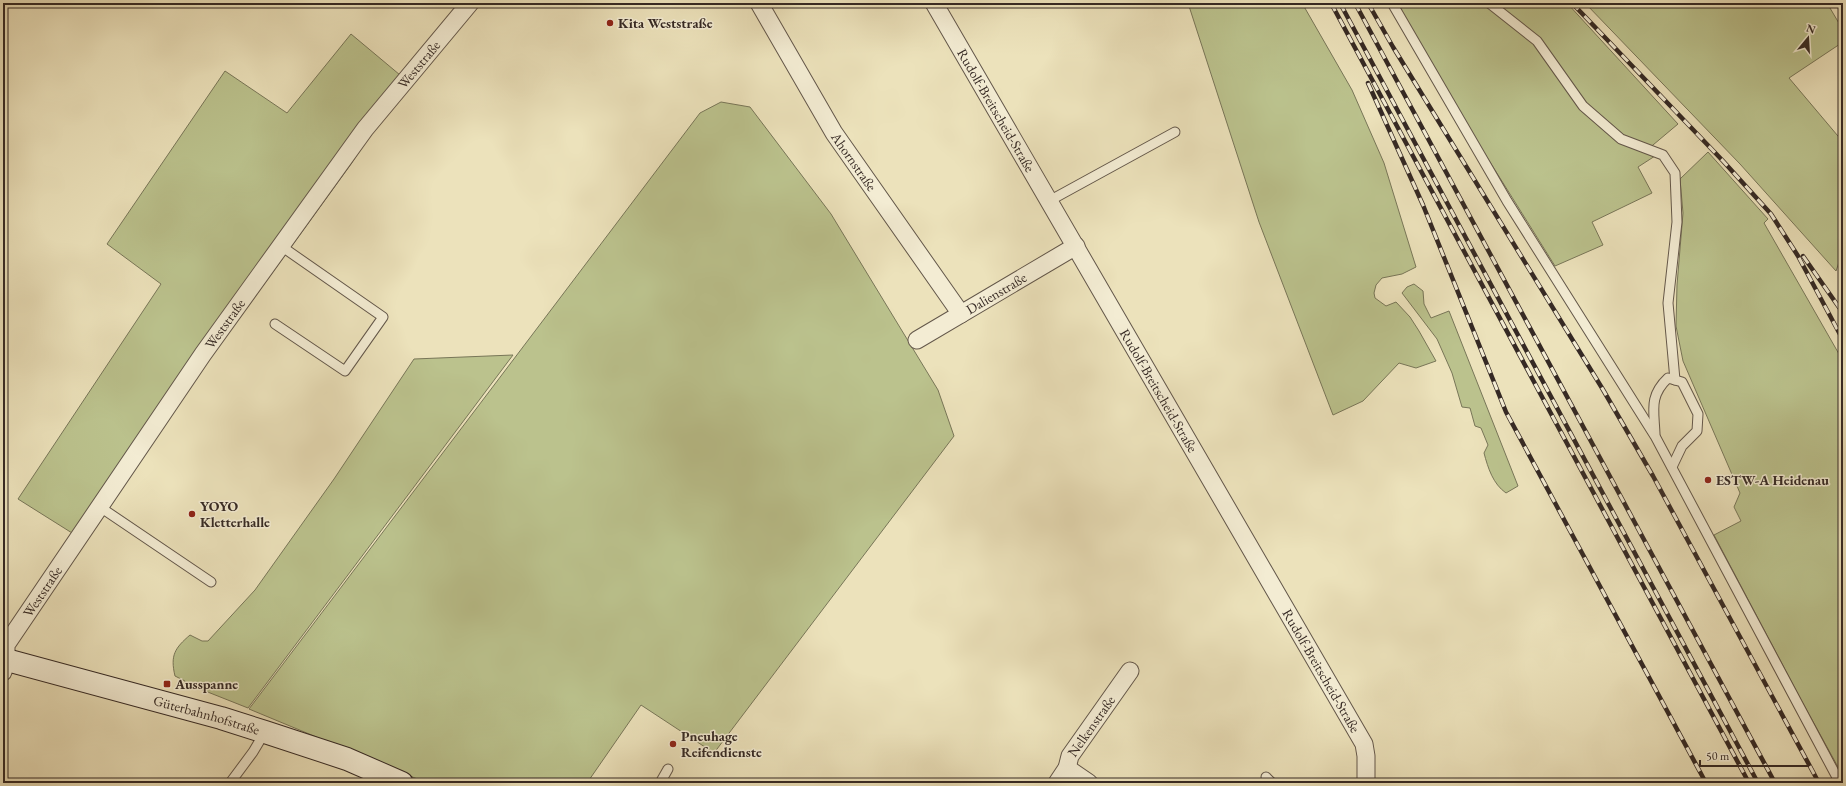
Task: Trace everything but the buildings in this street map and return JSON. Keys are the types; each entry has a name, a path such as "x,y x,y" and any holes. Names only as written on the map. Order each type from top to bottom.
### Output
{"main road":[{"name":"Güterbahnhofstraße","path":"4,664 221,718 346,759 402,783"}],"street":[{"name":"Weststraße","path":"4,664 6,645 203,354 365,129 470,3"},
{"name":"Ahornstraße","path":"759,3 834,133 961,314"},
{"name":"Rudolf-Breitscheid-Straße","path":"934,3 1364,744 1366,756 1366,783"},
{"name":"Dalienstraße","path":"917,340 1076,246"},
{"name":"Nelkenstraße","path":"1057,783 1067,768 1070,756 1130,671"},
{"path":"1067,768 1089,783"}],"lane":[{"path":"1392,3 1507,201 1655,436 1840,783"},
{"path":"1489,3 1537,41 1583,106 1621,139 1663,155 1675,173 1678,222 1668,302 1675,380"},
{"path":"1049,201 1175,132"},
{"path":"274,324 345,371 383,317 281,246"},
{"path":"1655,436 1654,400 1659,387 1668,378 1682,382 1698,414 1697,431 1682,446 1672,467"},
{"path":"100,507 211,582"},
{"path":"230,783 253,752 265,732"},
{"path":"660,783 668,769"}],"green space":[{"path":"1188,3 1302,3 1352,90 1384,163 1416,267 1402,274 1382,278 1376,285 1374,293 1375,298 1386,306 1396,302 1410,317 1436,361 1416,368 1399,363 1363,401 1333,415 1259,222"},
{"path":"1395,3 1567,3 1678,124 1647,150 1655,156 1638,167 1652,193 1592,222 1603,245 1555,266 1443,87"},
{"path":"1585,3 1827,3 1843,30 1843,42 1789,78 1843,142 1843,251 1836,271 1740,164"},
{"path":"351,34 406,80 351,164 80,538 18,499 161,284 107,244 225,71 287,113"},
{"path":"721,102 750,107 831,214 938,390 954,436 714,753 641,705 587,783 427,783 249,709 700,113"},
{"path":"1708,152 1768,219 1764,223 1843,361 1843,776 1714,535 1741,521 1734,507 1740,493 1683,361 1676,326 1677,285 1683,213 1680,179"},
{"path":"1414,284 1423,291 1424,304 1431,318 1449,311 1518,486 1506,493 1494,480 1484,453 1488,445 1481,428 1475,426 1470,408 1462,407 1452,373 1437,339 1402,293 1407,287"},
{"path":"513,355 248,708 185,683 185,681 175,676 173,663 177,648 190,635 202,641 208,641 255,590 334,479 414,359"}],"railway":[{"path":"1331,3 1749,783"},
{"path":"1340,3 1758,783"},
{"path":"1355,3 1775,783"},
{"path":"1368,3 1393,47 1602,388 1653,476 1819,783"},
{"path":"1572,3 1723,161 1771,214 1798,256 1843,340"},
{"path":"1368,83 1423,205 1506,412 1706,783"},
{"path":"1803,256 1843,313"}],"place":[{"name":"Kita Weststraße","path":"610,23"},
{"name":"ESTW-A Heidenau","path":"1708,480"},
{"name":"YOYO Kletterhalle","path":"192,514"},
{"name":"Ausspanne","path":"167,684"},
{"name":"Pneuhage Reifendienste","path":"673,744"}]}
